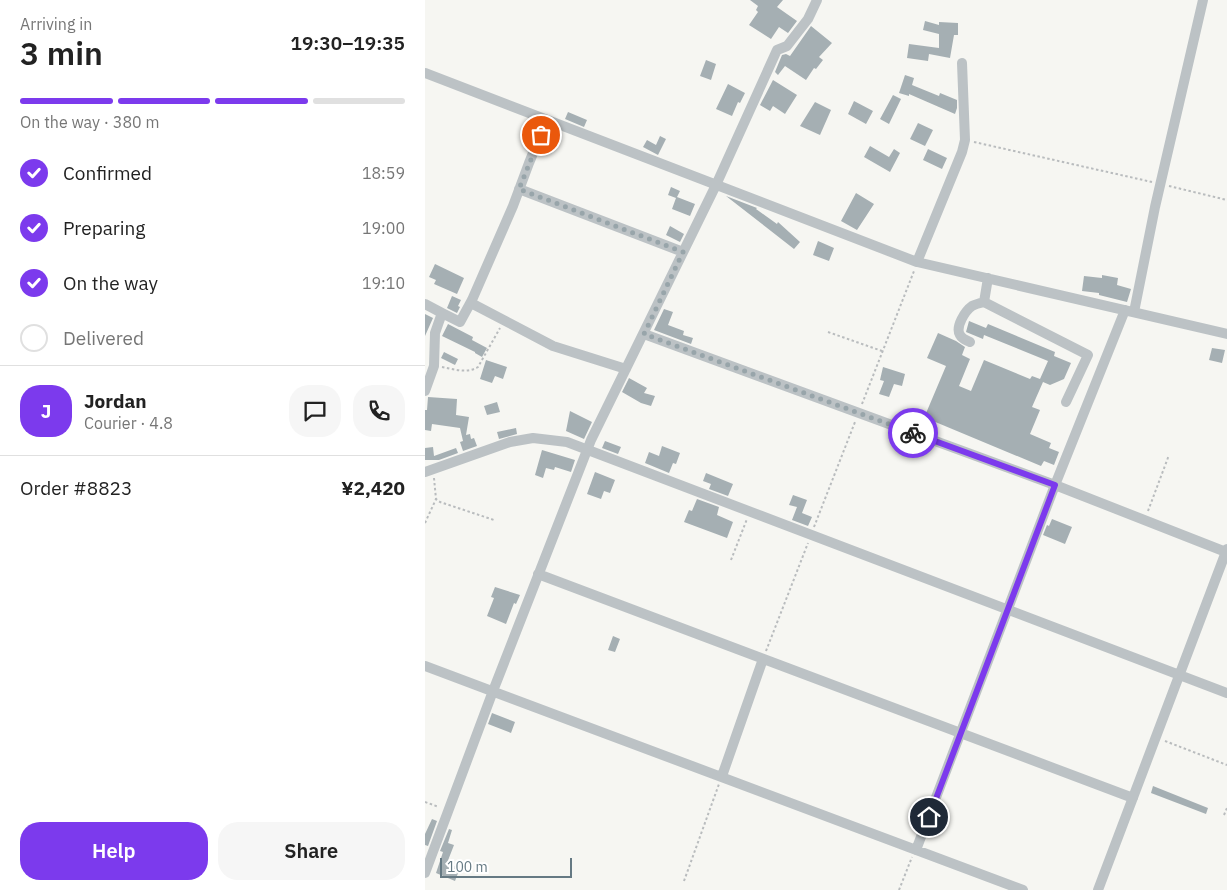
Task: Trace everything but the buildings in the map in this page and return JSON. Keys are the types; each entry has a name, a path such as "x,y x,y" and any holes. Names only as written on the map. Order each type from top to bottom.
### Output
{"street":[{"path":"425,873 493,691 587,450 716,185 777,50 787,46 808,19 817,0"},
{"path":"915,850 1055,485 1129,311 1161,184 1203,0"},
{"path":"917,262 962,152 965,140 962,63"},
{"path":"425,73 917,262 1227,334"},
{"path":"425,304 460,322 471,304 547,121"},
{"path":"519,189 683,252"},
{"path":"984,302 988,278"},
{"path":"970,342 961,338 958,332 959,324 971,307 984,302 1088,355 1066,402"},
{"path":"471,304 553,346 626,370"},
{"path":"425,391 434,362 435,333 441,313"},
{"path":"644,334 1055,485 1226,551 1098,890"},
{"path":"425,343 434,362"},
{"path":"429,471 510,442 533,438 567,442 1227,694"},
{"path":"539,574 1133,798"},
{"path":"722,776 763,659"},
{"path":"425,666 1023,890"}],"path":[{"path":"965,140 1227,200"},
{"path":"763,659 917,262"},
{"path":"434,362 461,371 473,370 484,360 504,321"},
{"path":"828,332 882,351"},
{"path":"1144,520 1169,455"},
{"path":"429,471 436,498 440,502 494,520"},
{"path":"425,523 436,498"},
{"path":"731,560 750,512"},
{"path":"1156,738 1227,765"},
{"path":"683,881 722,776"},
{"path":"425,802 448,810"},
{"path":"1224,815 1227,808"},
{"path":"899,890 915,850"}],"way so far":[{"path":"541,135 519,189 683,252 644,334 913,433"}],"route":[{"path":"913,433 1055,485 929,817"}]}
